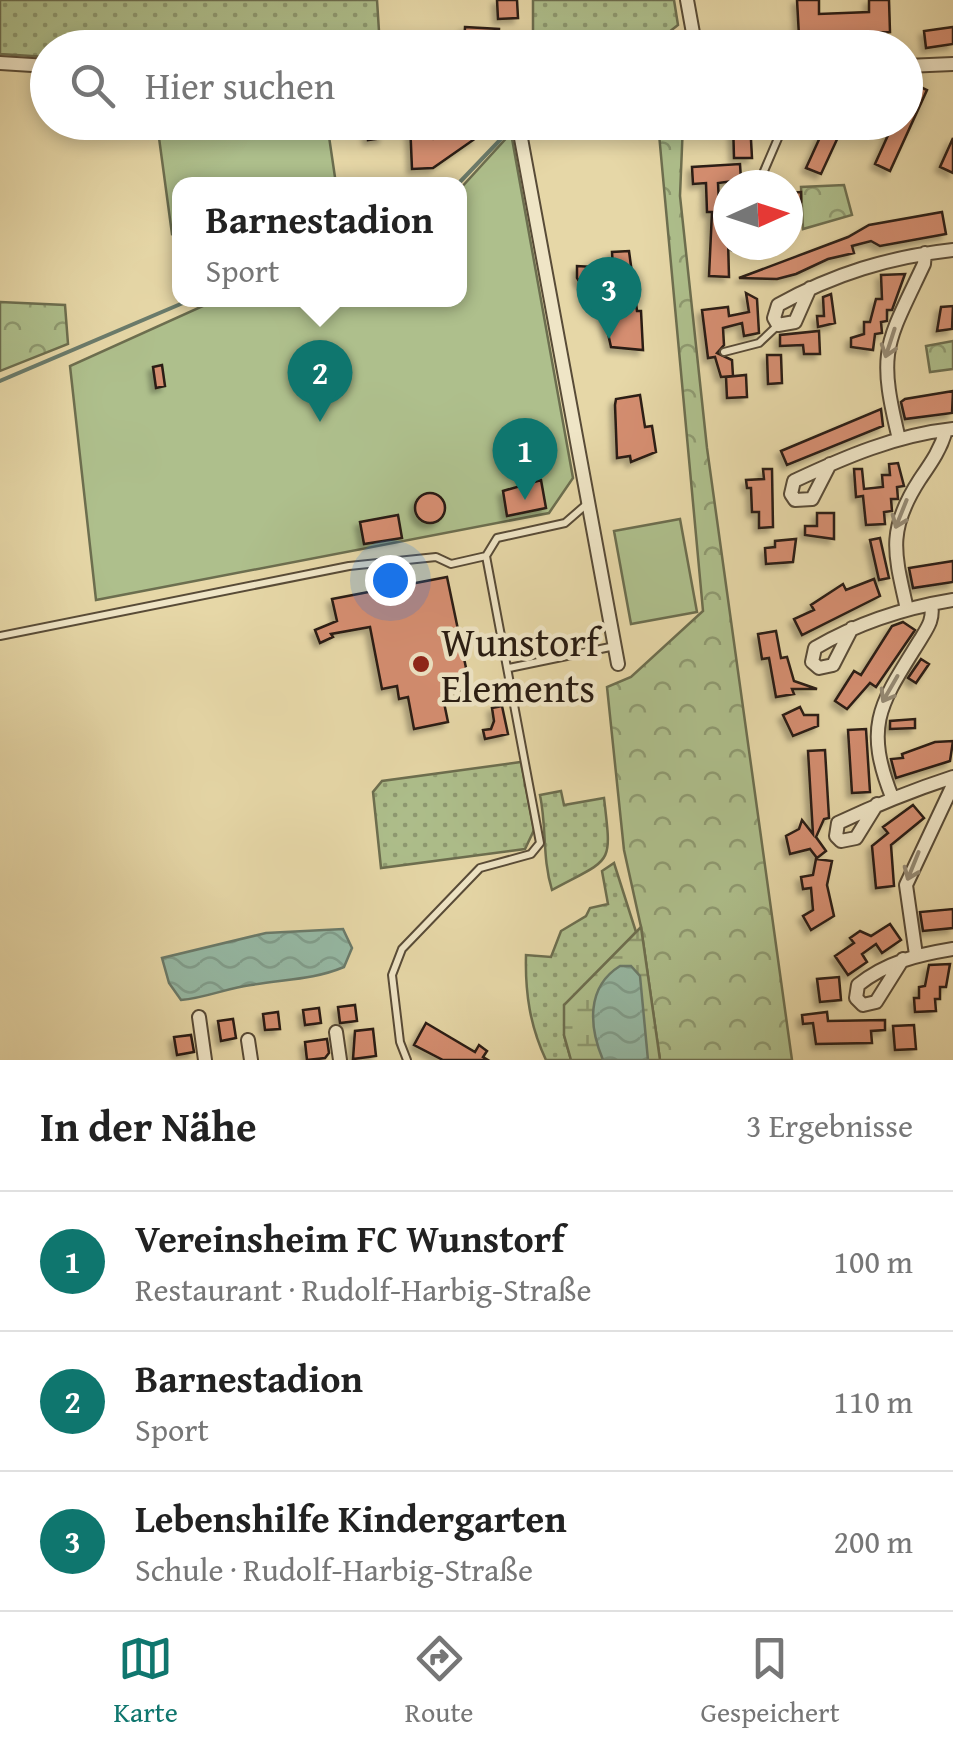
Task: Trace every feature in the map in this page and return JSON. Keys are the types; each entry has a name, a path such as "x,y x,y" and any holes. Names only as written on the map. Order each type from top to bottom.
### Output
{"street":[{"path":"687,0 693,30"},
{"path":"0,63 30,65"},
{"path":"923,65 953,64"},
{"path":"521,140 618,664"},
{"path":"810,288 795,322 778,326 774,310 810,288 869,265 953,250"},
{"path":"899,439 885,374 886,349 924,264 925,253"},
{"path":"830,464 899,439 949,429"},
{"path":"907,608 894,552 895,530 902,506 949,429"},
{"path":"852,628 907,608 953,600"},
{"path":"892,798 876,752 878,714 929,625 932,604"},
{"path":"877,804 953,777"},
{"path":"953,785 906,884 909,957 953,949"},
{"path":"198,1018 204,1060"},
{"path":"336,1032 340,1060"},
{"path":"248,1040 251,1060"}],"lane":[{"path":"764,170 777,140"},
{"path":"724,352 759,343 778,326"},
{"path":"408,1060 400,1042 392,975 402,949 480,868 532,854 540,836 486,556 497,538 564,523 588,502"},
{"path":"0,636 349,566 436,557 450,564 486,556"},
{"path":"509,668 614,646"}],"green space":[{"path":"0,0 377,0 379,30 30,30 30,56 0,54"},
{"path":"533,0 674,0 678,25 672,30 533,30"},
{"path":"159,140 330,140 335,177 172,177 172,234"},
{"path":"505,140 512,140 573,478 549,513 96,600 70,366 201,307 467,307 467,181"},
{"path":"660,140 682,140 680,196 707,448 792,1060 660,1060 641,927 624,850 607,687 631,677 703,611"},
{"path":"844,185 852,215 803,229 803,187"},
{"path":"0,302 65,305 68,344 0,371"},
{"path":"953,341 953,369 930,372 926,346"},
{"path":"680,519 697,612 631,624 614,531"},
{"path":"521,762 534,830 525,849 381,868 373,792 382,781"},
{"path":"561,791 564,805 604,798 607,849 597,865 552,890 540,795"},
{"path":"614,863 636,932 610,961 564,1035 571,1060 546,1060 530,1009 526,955 551,957 561,931 586,916 590,908 608,904 602,871"},
{"path":"641,927 660,1060 571,1060 564,1035 564,1005"}],"water":[{"path":"343,929 352,948 344,967 190,999 181,1000 169,983 162,958 266,933"},
{"path":"620,966 631,966 640,976 648,1060 603,1060 598,1047 593,1021 596,996"}],"building":[{"path":"497,0 517,0 518,18 498,19"},
{"path":"797,0 819,0 819,14 869,12 869,0 889,0 890,30 799,30"},
{"path":"465,27 499,29 499,30 465,30"},
{"path":"953,27 953,44 926,48 924,31"},
{"path":"953,138 953,173 940,167"},
{"path":"411,140 473,140 433,168 412,169"},
{"path":"734,140 751,140 752,158 734,158"},
{"path":"819,140 837,140 821,174 806,168"},
{"path":"886,140 904,140 890,171 875,164"},
{"path":"740,164 740,170 713,170 713,260 729,260 729,277 709,276 712,212 707,212 706,183 693,184 692,167"},
{"path":"942,212 946,234 880,246 871,241 852,246 854,253 777,279 739,278 787,260 803,260 803,254 869,225"},
{"path":"629,251 637,311 641,311 643,350 611,347 600,297 595,298 592,282 580,283 577,278 577,266 613,268 612,252"},
{"path":"905,274 892,310 887,310 887,321 881,322 882,333 875,334 873,350 851,347 851,338 864,334 864,322 870,322 876,299 882,299 881,275"},
{"path":"746,293 757,299 759,333 744,336 742,323 723,328 724,345 717,353 732,360 733,376 721,377 715,357 708,358 702,310 728,307 729,316 749,312"},
{"path":"831,294 835,323 818,327 817,316 824,316 823,297"},
{"path":"953,306 952,329 937,331 941,307"},
{"path":"819,331 820,354 804,354 803,345 780,346 780,335"},
{"path":"767,355 781,355 782,383 768,384"},
{"path":"162,365 165,386 156,388 153,367"},
{"path":"746,375 747,397 727,398 726,377"},
{"path":"953,391 952,413 905,419 901,402 905,399"},
{"path":"640,395 645,427 652,426 656,452 631,462 630,456 617,458 615,405 616,399"},
{"path":"881,409 883,426 787,465 781,451"},
{"path":"898,463 904,486 897,487 898,499 891,499 892,511 884,512 885,524 866,525 863,496 856,497 854,469 862,469 864,489 883,487 882,475 890,475 889,464"},
{"path":"763,469 772,469 773,527 759,528 759,512 752,512 751,488 747,488 746,480 764,479"},
{"path":"541,480 546,508 507,516 503,491"},
{"path":"430,493 441,497 445,508 441,519 430,523 419,519 415,508 419,497"},
{"path":"817,513 834,513 834,539 805,535 805,526 817,526"},
{"path":"398,515 402,538 364,544 360,522"},
{"path":"880,538 889,578 879,580 870,540"},
{"path":"796,539 793,562 766,564 765,548 775,547 775,541"},
{"path":"953,561 953,582 913,588 909,568"},
{"name":"Wunstorf Elements","path":"447,577 470,687 442,693 448,722 414,729 408,697 399,699 397,686 382,689 370,627 331,634 333,637 320,643 315,630 337,621 332,599"},
{"path":"874,579 880,596 802,635 794,619 814,610 811,605 843,584 846,590"},
{"path":"903,622 915,630 876,687 870,683 847,709 835,701 854,671 861,675 892,626"},
{"path":"776,631 781,658 787,657 794,681 817,689 792,689 794,694 776,697 769,658 762,659 758,634"},
{"path":"921,659 929,664 916,683 908,678"},
{"path":"502,706 508,734 485,739 483,730 491,729 494,721 492,708"},
{"path":"800,707 804,715 818,715 818,726 793,736 783,715"},
{"path":"915,719 915,728 890,729 890,721"},
{"path":"866,729 870,792 852,793 848,730"},
{"path":"953,741 950,761 896,778 891,759 903,758 902,754 935,742"},
{"path":"825,750 829,818 824,819 816,837 826,851 817,858 810,849 790,854 786,836 799,829 802,820 813,834 808,751"},
{"path":"913,805 924,818 891,845 894,886 876,888 872,846 888,833 883,827"},
{"path":"816,859 832,861 827,885 834,916 811,930 803,916 813,910 811,888 803,889 801,877 813,875"},
{"path":"953,909 953,928 923,931 920,912"},
{"path":"890,924 901,940 882,953 876,944 862,954 867,962 848,975 835,956 854,943 850,938 860,931 871,936"},
{"path":"950,964 946,987 940,987 940,999 935,999 936,1011 915,1012 914,998 919,998 919,987 925,986 929,965"},
{"path":"839,977 841,1000 820,1002 817,979"},
{"path":"355,1005 357,1021 340,1023 338,1007"},
{"path":"319,1008 321,1023 305,1025 303,1010"},
{"path":"278,1012 280,1029 265,1030 263,1014"},
{"path":"827,1012 828,1021 885,1020 885,1030 871,1031 872,1043 816,1044 813,1023 803,1024 802,1015"},
{"path":"233,1019 236,1038 221,1041 218,1021"},
{"path":"426,1023 475,1052 479,1045 487,1051 483,1057 488,1060 443,1060 414,1045"},
{"path":"914,1025 916,1049 895,1050 893,1026"},
{"path":"373,1029 376,1056 353,1059 355,1031"},
{"path":"191,1035 194,1052 177,1055 174,1037"},
{"path":"327,1039 329,1053 325,1058 307,1060 305,1042"}],"waterway":[{"path":"465,177 500,140"},
{"path":"0,381 174,307"}],"place":[{"name":"Lebenshilfe Kindergarten","path":"609,339"},
{"name":"Barnestadion","path":"320,422"},
{"name":"Vereinsheim FC Wunstorf","path":"525,500"},
{"name":"Wunstorf Elements","path":"421,664"}]}
